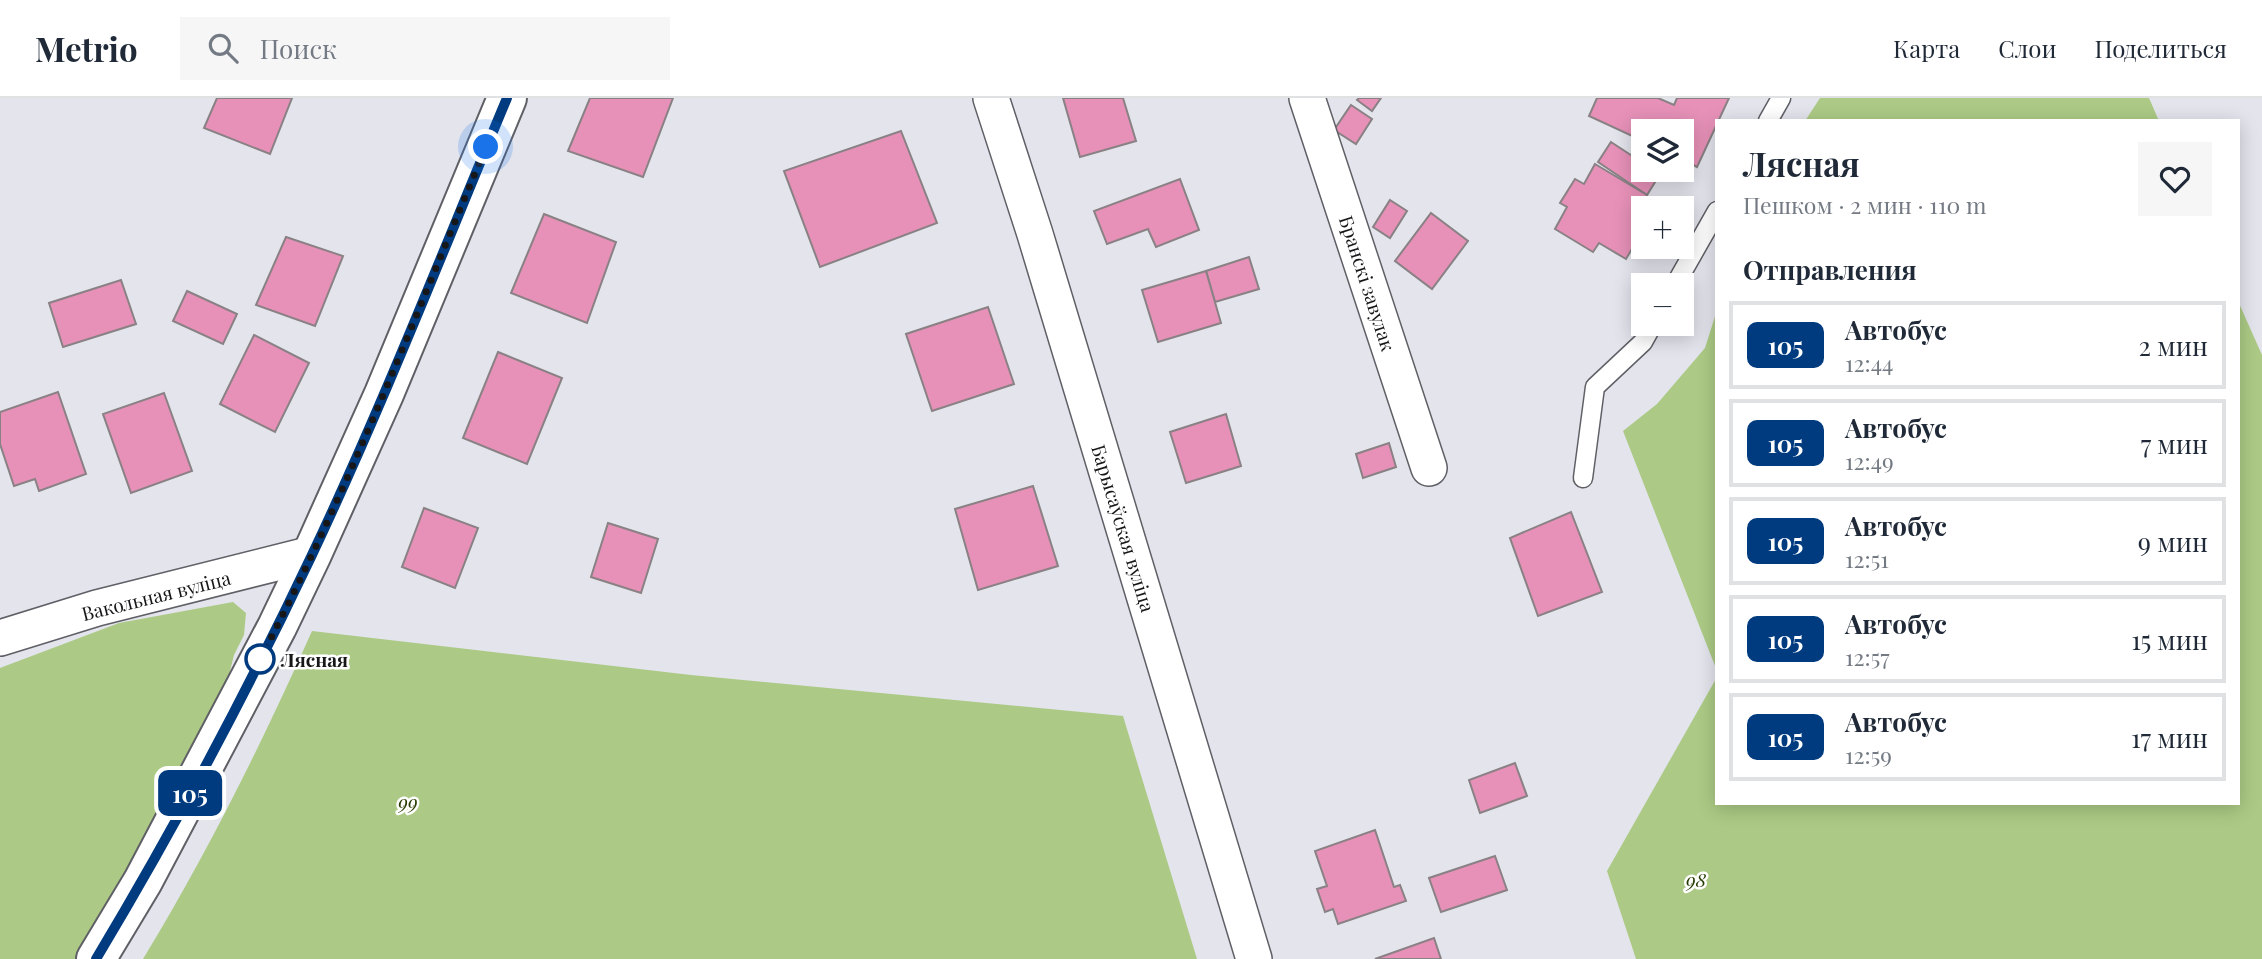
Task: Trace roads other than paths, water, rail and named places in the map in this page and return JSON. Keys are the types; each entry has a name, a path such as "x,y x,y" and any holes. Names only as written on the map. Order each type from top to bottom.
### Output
{"main road":[{"path":"96,959 150,869 277,627 312,554 384,394 507,98"}],"street":[{"name":"Барысаўская вуліца","path":"990,98 1035,234 1254,959"},
{"name":"Бранскі завулак","path":"1307,98 1429,468"},
{"name":"Вакольная вуліца","path":"0,638 97,608 312,554"}],"lane":[{"path":"1769,119 1781,98"},
{"path":"1682,273 1715,215"},
{"path":"1583,478 1595,387 1646,336"}],"place":[{"name":"Лясная","path":"260,659"}],"park label":[{"name":"99","path":"408,801"},
{"name":"98","path":"1696,879"}]}
